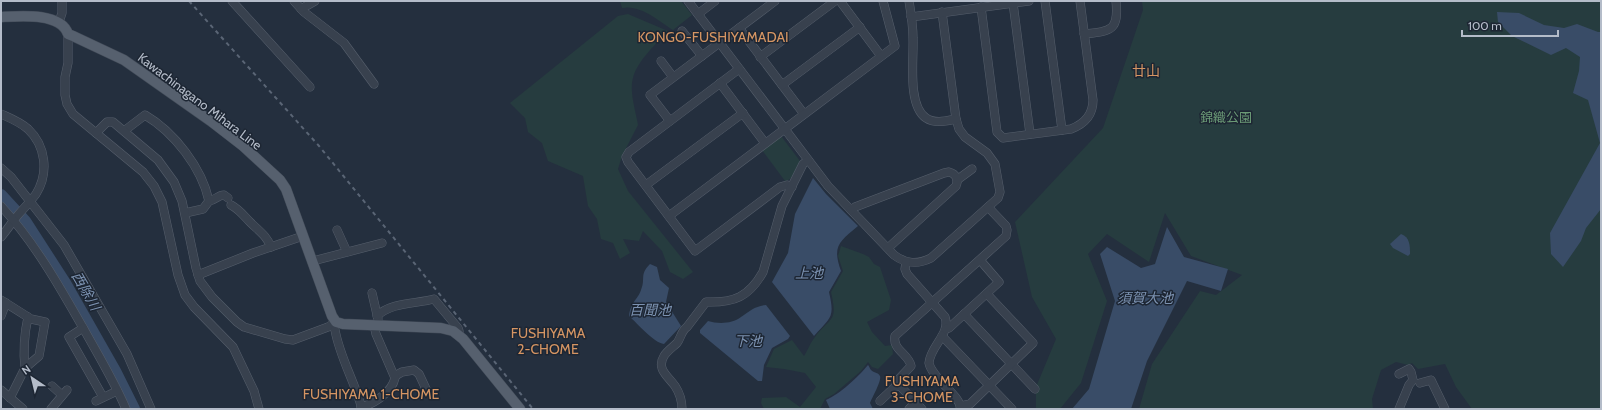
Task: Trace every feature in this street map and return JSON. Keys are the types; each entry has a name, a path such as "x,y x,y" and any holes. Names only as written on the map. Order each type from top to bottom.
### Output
{"main road":[{"path":"1,17 35,17 59,22"},
{"name":"Kawachinagano Mihara Line","path":"59,22 66,29 68,34 124,60 239,142 280,180 289,194 335,326"},
{"path":"335,326 342,324 377,322 441,328 453,332 459,335 520,409"}],"street":[{"path":"59,22 62,13 62,1"},
{"path":"232,1 310,87"},
{"path":"294,1 344,43 374,84"},
{"path":"301,8 315,1"},
{"path":"688,1 828,186 900,259 906,262 919,263 931,258 988,207 1000,194 995,164 987,152 965,137 959,128 956,119 942,12"},
{"path":"698,14 715,1"},
{"path":"670,121 650,95 775,1"},
{"path":"760,56 835,1"},
{"path":"840,1 881,56"},
{"path":"669,216 895,46 883,1"},
{"path":"909,1 913,40 912,72 918,110 925,118 932,121 938,122 956,119"},
{"path":"911,17 1029,1"},
{"path":"1045,1 1062,130"},
{"path":"981,7 997,132 1003,138 1071,129 1081,124 1088,117 1093,107 1080,1"},
{"path":"1084,34 1104,31 1114,25 1117,16 1116,1"},
{"path":"1013,3 1030,134"},
{"path":"782,86 860,27"},
{"path":"739,28 804,114"},
{"path":"682,31 702,56"},
{"path":"68,34 68,63 65,77 66,101 73,114 143,172 157,192 163,207 178,275 186,295 194,307 233,347 254,391 259,409"},
{"path":"661,61 673,77"},
{"path":"739,69 630,152 626,157 695,251 780,187 787,185 792,187"},
{"path":"720,83 765,143"},
{"path":"646,185 743,113"},
{"path":"1,114 27,128 38,142 42,154 44,172 41,184 30,202 14,219 1,237"},
{"path":"124,131 143,116 146,116 152,120 173,138 188,155 202,178 209,201"},
{"path":"96,133 107,122 115,123 163,165 176,187 185,213 198,275 203,286 237,322 244,327 293,340 328,327 335,326 340,347 358,393 361,408 387,392 395,381 395,376 376,334 377,322 372,293"},
{"path":"682,409 680,396 675,386 664,374 662,369 664,357 680,339 683,329 686,328 706,302 728,301 740,297 758,282 763,272 782,206 803,164 808,160"},
{"path":"1,168 11,177 64,245 127,354 151,409"},
{"path":"888,248 956,186 957,180 972,169"},
{"path":"851,210 855,207 944,173 952,173 957,180"},
{"path":"185,213 203,209 209,201 224,195 264,234 271,247"},
{"path":"1,206 14,219 43,260 83,328 126,409"},
{"path":"880,401 898,384 896,382 911,366 910,362 896,347 895,336 1004,239 1007,233 1006,226 988,207"},
{"path":"337,230 347,252"},
{"path":"198,275 303,236"},
{"path":"313,261 382,243"},
{"path":"944,332 999,282 980,260"},
{"path":"906,262 905,272 945,317 946,322 944,332 931,355 929,360 930,367 934,375 966,407 1033,343 987,294"},
{"path":"377,322 382,310 434,299 458,328 459,335"},
{"path":"1,316 4,301 31,319 45,322 40,356 25,368 10,398"},
{"path":"964,314 1035,389"},
{"path":"25,368 23,347 28,317"},
{"path":"83,328 68,337 99,399 117,391"},
{"path":"944,332 989,385 1012,409"},
{"path":"1399,374 1409,369 1413,380 1409,385 1399,409"},
{"path":"395,376 402,372 414,370 419,374 427,391"},
{"path":"1420,383 1431,380 1445,409"},
{"path":"898,384 922,409"},
{"path":"51,409 64,393 52,386"},
{"path":"1,390 23,409"},
{"path":"909,409 916,402"}],"green space":[{"path":"620,1 681,1 692,15 673,30 649,14 636,8 622,8"},
{"name":"錦織公園","path":"1142,1 1601,1 1601,409 1472,409 1456,387 1445,364 1418,369 1412,363 1408,365 1396,362 1381,370 1372,399 1373,409 1139,409 1152,364 1200,291 1216,295 1242,275 1191,256 1165,213 1149,262 1107,234 1088,254 1107,301 1081,383 1060,409 1036,409 1036,387 1056,339 1032,297 1015,222 1103,128 1143,10"},
{"path":"628,14 668,31 648,53 635,72 632,89 638,125 622,156 618,169 628,191 693,272 683,279 670,272 662,251 643,231 639,241 623,239 630,253 620,259 613,243 601,239 597,219 588,206 583,176 548,161 542,143 528,132 525,118 510,103 618,16"},
{"path":"781,136 800,161 793,176 785,181 762,150"},
{"path":"841,246 869,257 874,264 880,267 891,300 889,310 867,322 872,332 885,346 892,345 893,354 878,369 872,367 868,362 861,371 834,394 825,399 820,409 764,409 761,403 762,398 786,397 800,407 816,387 805,373 766,367 774,349 792,340 804,356 813,339 832,318 834,309 831,292 843,271 838,256"}],"water":[{"path":"1497,12 1519,13 1544,25 1564,28 1577,24 1601,32 1601,209 1586,228 1581,241 1563,267 1551,254 1550,233 1600,143 1588,100 1573,93 1579,71 1580,57 1566,48 1551,55 1512,36 1498,22"},
{"name":"上池","path":"813,178 826,194 858,226 846,236 837,250 838,263 841,271 829,292 832,307 830,317 814,336 772,282 788,253 795,214"},
{"name":"須賀大池","path":"1167,227 1184,257 1228,269 1221,291 1187,281 1147,361 1131,409 1072,409 1089,389 1115,301 1100,254 1107,247 1141,268 1155,264"},
{"path":"1401,234 1406,237 1409,242 1410,254 1408,256 1393,248 1390,244"},
{"name":"百聞池","path":"650,264 657,267 660,280 669,288 666,302 681,326 664,344 651,337 629,316 631,307 641,290 645,271"},
{"name":"下池","path":"766,305 790,336 788,339 772,348 764,365 762,381 758,381 700,333 700,330 708,321 720,323 733,321 756,308"},
{"path":"868,365 873,372 880,376 878,385 870,403 873,409 830,409 826,400 837,394 848,385"}],"waterway":[{"name":"西除川","path":"1,195 25,221 65,283 115,371 134,409"}],"railway":[{"path":"189,1 319,146 533,409"}],"district":[{"name":"KONGO-FUSHIYAMADAI","path":"713,37"},
{"name":"廿山","path":"1146,71"},
{"name":"FUSHIYAMA 2-CHOME","path":"548,342"},
{"name":"FUSHIYAMA 3-CHOME","path":"922,390"},
{"name":"FUSHIYAMA 1-CHOME","path":"371,394"}]}
